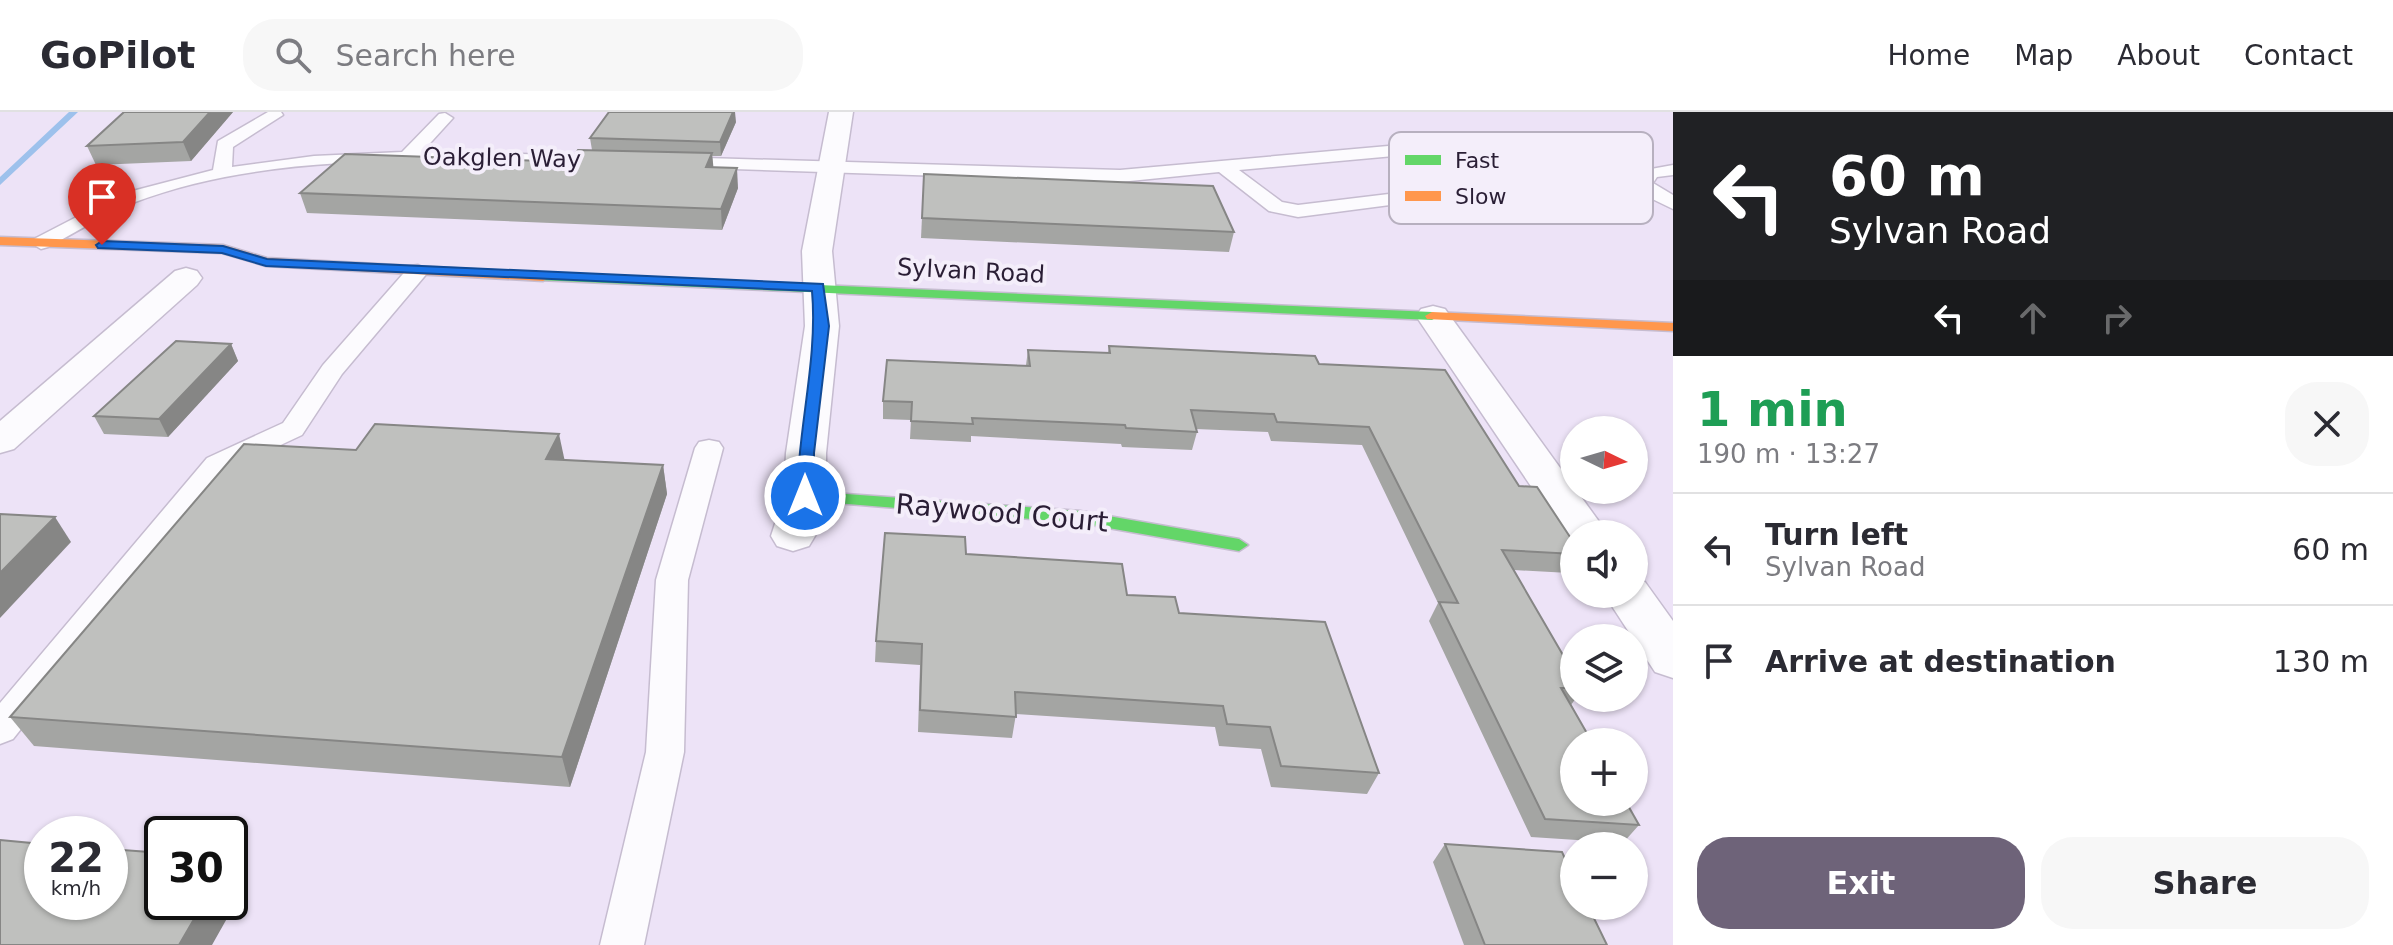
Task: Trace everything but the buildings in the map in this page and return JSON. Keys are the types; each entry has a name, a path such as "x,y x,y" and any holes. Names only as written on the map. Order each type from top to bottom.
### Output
{"main road":[{"name":"Sylvan Road","path":"0,241 223,249 266,262 418,271 1673,327"},
{"name":"Sylvan Road","path":"226,270 266,262"},
{"name":"Raywood Court","path":"799,516 1080,517 1239,545"}],"street":[{"path":"799,516 822,326 817,251 841,112"},
{"path":"0,441 181,276"},
{"path":"1433,316 1576,520"},
{"path":"1638,608 1673,659"}],"lane":[{"path":"222,174 224,145 275,115"},
{"path":"408,156 445,118"},
{"path":"659,162 1120,176 1389,150"},
{"name":"Oakglen Way","path":"41,243 137,194 222,174 326,159 408,156 627,161"},
{"path":"1222,166 1276,207 1298,211 1389,200"},
{"path":"1653,172 1673,170"},
{"path":"1653,192 1673,203"},
{"path":"0,729 217,464 293,429 332,370 418,271"},
{"path":"622,945 665,752 672,580 709,448"}],"waterway":[{"path":"0,182 74,112"}],"traffic: fast":[{"path":"543,277 1432,316"},
{"path":"805,496 1080,517 1239,545"}],"traffic: slow":[{"path":"0,241 223,249 266,262 543,277"},
{"path":"1432,316 1673,327"}],"route":[{"path":"102,245 223,249 266,262 297,264 818,287 822,326 806,453 805,496"}]}
